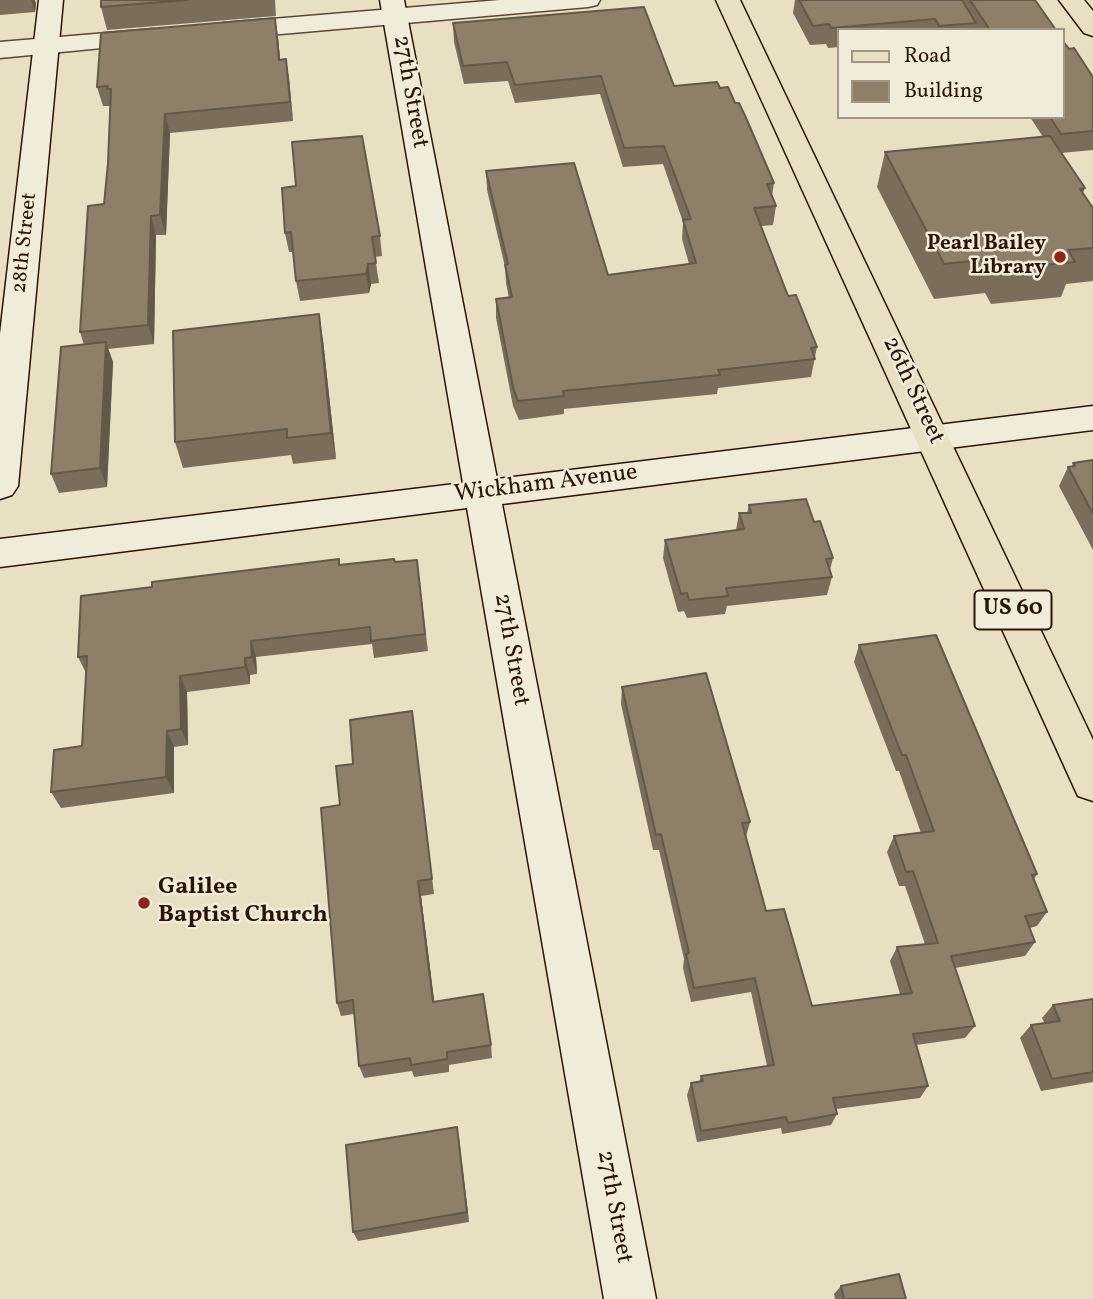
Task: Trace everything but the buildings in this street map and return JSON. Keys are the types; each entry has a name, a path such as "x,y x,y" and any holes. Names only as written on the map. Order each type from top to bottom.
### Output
{"main road":[{"name":"28th Street","path":"0,485 51,0"},
{"path":"205,33 394,9 588,0"},
{"name":"26th Street","path":"728,0 1093,783"},
{"path":"1071,0 1093,29"},
{"name":"27th Street","path":"394,9 630,1299"},
{"path":"0,50 179,35"},
{"name":"Wickham Avenue","path":"0,553 1093,418"}],"place":[{"name":"Pearl Bailey Library","path":"1060,257"},
{"name":"Galilee Baptist Church","path":"144,903"}]}
